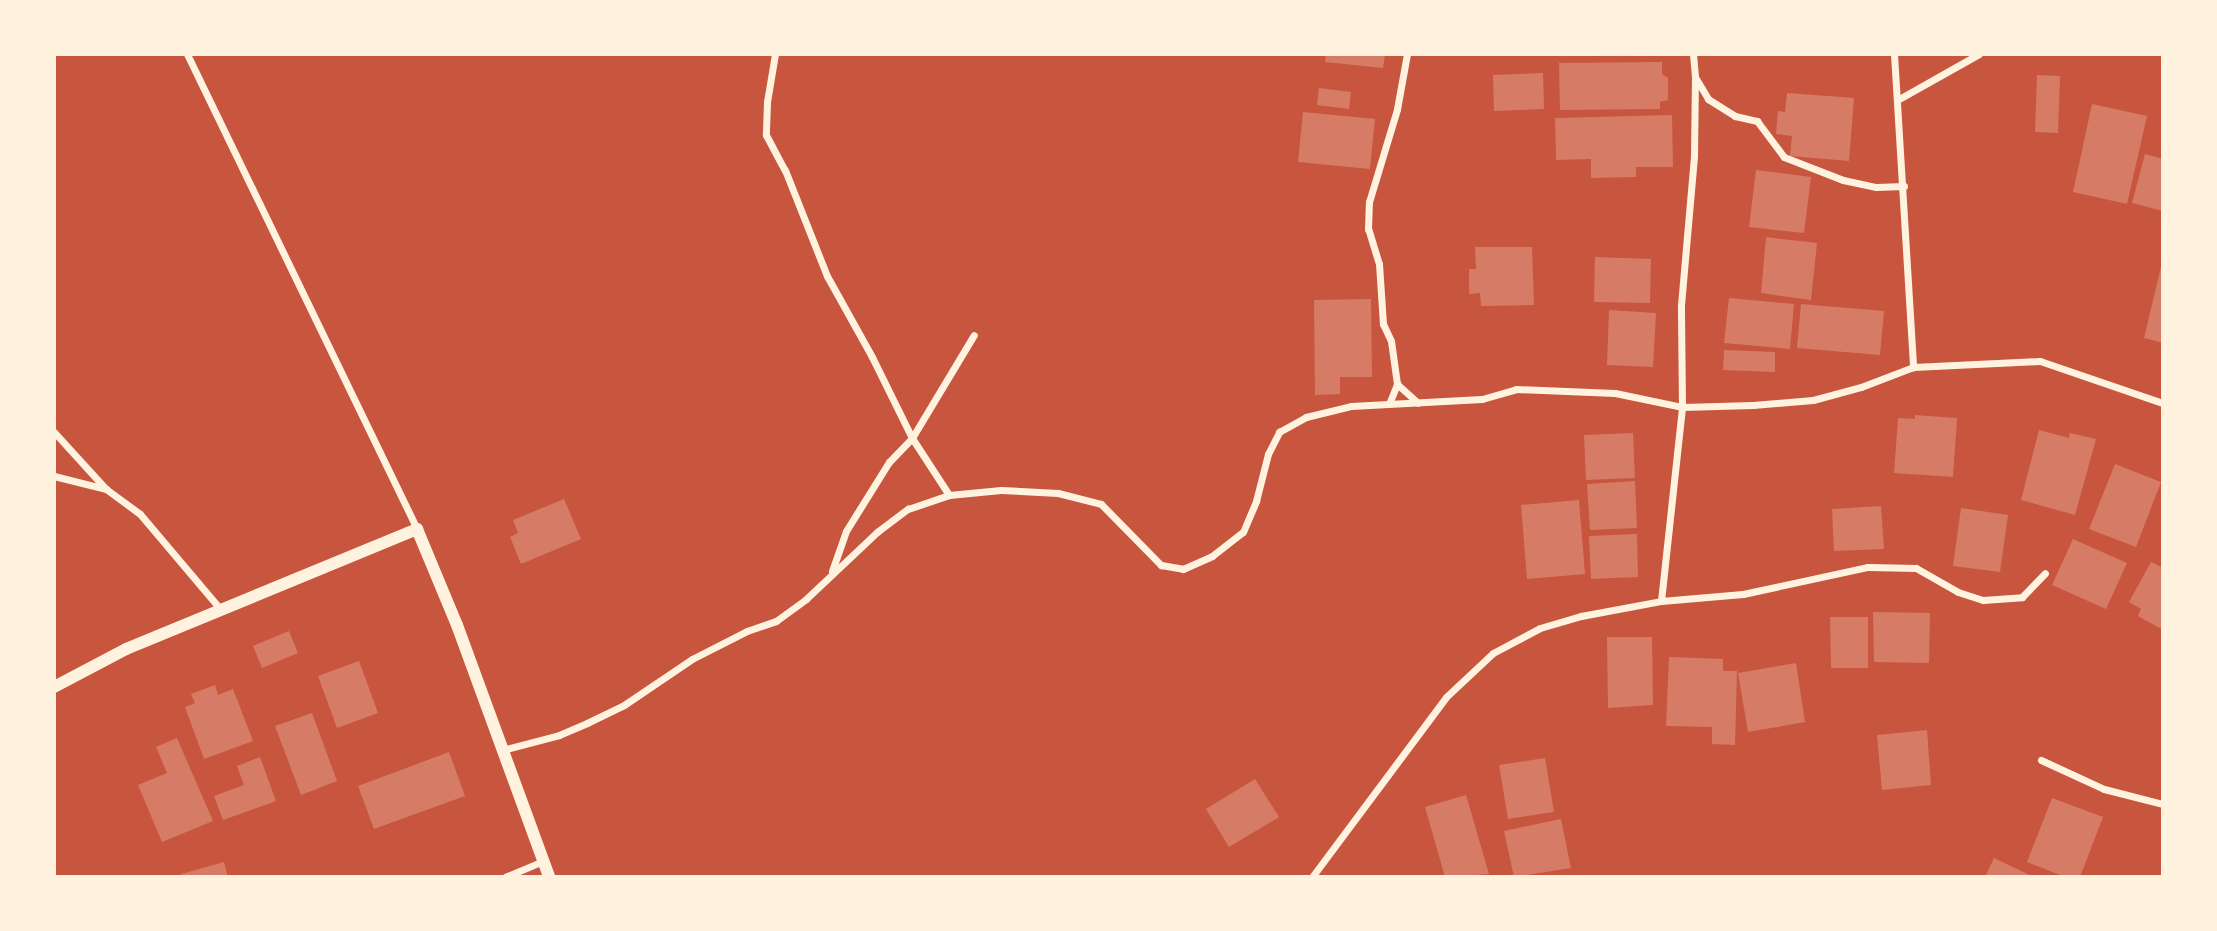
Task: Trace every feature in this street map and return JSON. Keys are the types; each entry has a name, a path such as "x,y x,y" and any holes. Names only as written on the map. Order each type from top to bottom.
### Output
{"street":[{"path":"187,54 417,529 457,625 549,877"},
{"path":"775,54 767,102 766,135 785,170 827,276 873,356 912,438 949,495"},
{"path":"1389,404 1397,384 1391,341 1383,324 1379,264 1368,229 1369,202 1397,109 1407,54"},
{"path":"1661,601 1682,407 1681,305 1694,156 1693,54"},
{"path":"1894,54 1899,99 1913,367"},
{"path":"1899,99 1979,54"},
{"path":"1695,77 1708,99 1735,116 1757,121 1784,157 1843,180 1876,187 1904,186"},
{"path":"830,575 846,531 889,462 912,438 974,335"},
{"path":"502,750 559,735 624,705 692,659 747,631 776,621 877,532 908,509 949,495 1001,490 1058,493 1101,504 1161,565 1183,569 1212,556 1244,532 1256,501 1268,454 1279,432 1306,417 1351,406 1482,399 1516,389 1615,393 1682,407 1813,400 1861,387 1913,367 2040,361 2163,403"},
{"path":"1397,384 1418,403"},
{"path":"54,432 106,489 140,514 221,610"},
{"path":"54,475 106,489"},
{"path":"54,687 126,649 417,529"},
{"path":"1312,877 1446,697 1493,653 1540,628 1608,610 1661,601 1743,594 1868,567 1916,568 1958,592 1983,600 2022,597 2045,573"},
{"path":"2041,760 2104,789 2163,804"},
{"path":"505,877 543,861"}],"building":[{"path":"1326,54 1385,54 1383,68 1325,62"},
{"path":"1662,62 1662,74 1668,78 1668,100 1660,102 1660,109 1560,110 1559,63"},
{"path":"1543,73 1544,109 1494,111 1493,75"},
{"path":"2037,75 2060,76 2058,133 2035,132"},
{"path":"1319,88 1351,92 1349,109 1317,105"},
{"path":"1787,93 1854,98 1849,161 1790,156 1792,136 1776,134 1778,111 1785,112"},
{"path":"2092,104 2147,116 2127,204 2073,192"},
{"path":"1303,112 1375,119 1370,169 1298,162"},
{"path":"1672,115 1673,167 1636,167 1636,177 1591,178 1591,159 1556,160 1555,118"},
{"path":"2145,154 2163,159 2163,211 2132,203"},
{"path":"1756,170 1811,177 1804,233 1749,227"},
{"path":"1766,237 1817,243 1811,300 1761,293"},
{"path":"1475,247 1532,247 1534,305 1481,306 1480,293 1469,294 1469,269 1476,269"},
{"path":"1595,257 1651,259 1650,303 1594,302"},
{"path":"2163,267 2163,343 2144,338"},
{"path":"1729,298 1794,304 1790,349 1724,343"},
{"path":"1371,299 1372,377 1340,377 1340,394 1315,395 1314,300"},
{"path":"1801,304 1884,311 1880,355 1797,348"},
{"path":"1609,310 1656,313 1653,367 1607,365"},
{"path":"1724,350 1775,352 1775,372 1723,370"},
{"path":"1915,415 1957,418 1953,477 1894,473 1898,418 1915,419"},
{"path":"2039,430 2069,438 2070,433 2096,439 2075,515 2021,500"},
{"path":"1633,433 1635,478 1586,480 1584,435"},
{"path":"2115,464 2161,482 2136,547 2089,529"},
{"path":"1635,481 1637,528 1590,530 1587,484"},
{"path":"564,499 581,539 521,564 510,537 518,533 513,520"},
{"path":"1579,500 1585,574 1527,579 1521,505"},
{"path":"1881,506 1884,549 1834,551 1832,509"},
{"path":"1961,508 2008,515 2000,572 1953,566"},
{"path":"1637,534 1638,577 1591,579 1589,536"},
{"path":"2073,539 2127,563 2106,609 2052,585"},
{"path":"2151,562 2163,568 2163,630 2138,616 2141,609 2129,602"},
{"path":"1873,612 1930,613 1929,663 1874,662"},
{"path":"1830,617 1868,617 1868,668 1831,668"},
{"path":"289,631 298,653 262,668 253,646"},
{"path":"1607,637 1652,637 1653,705 1608,708"},
{"path":"1669,657 1723,659 1723,671 1737,671 1735,745 1712,744 1712,727 1666,726"},
{"path":"359,661 378,713 337,728 318,676"},
{"path":"1796,663 1805,722 1748,732 1738,673"},
{"path":"215,685 218,695 233,689 253,741 204,759 185,707 195,703 191,694"},
{"path":"312,713 337,781 301,795 275,726"},
{"path":"1927,730 1931,785 1882,790 1877,735"},
{"path":"177,738 213,821 162,842 138,785 167,773 156,747"},
{"path":"449,752 465,796 374,829 358,786"},
{"path":"260,757 276,801 223,820 214,796 244,785 237,766"},
{"path":"1545,758 1554,812 1508,819 1499,765"},
{"path":"1255,779 1279,817 1229,847 1206,809"},
{"path":"1466,795 1489,874 1445,877 1425,807"},
{"path":"2052,798 2103,817 2080,877 2065,877 2027,862"},
{"path":"1561,819 1571,868 1514,877 1504,831"},
{"path":"1994,858 2034,877 1985,877"},
{"path":"224,862 228,877 182,877 181,874"}]}
